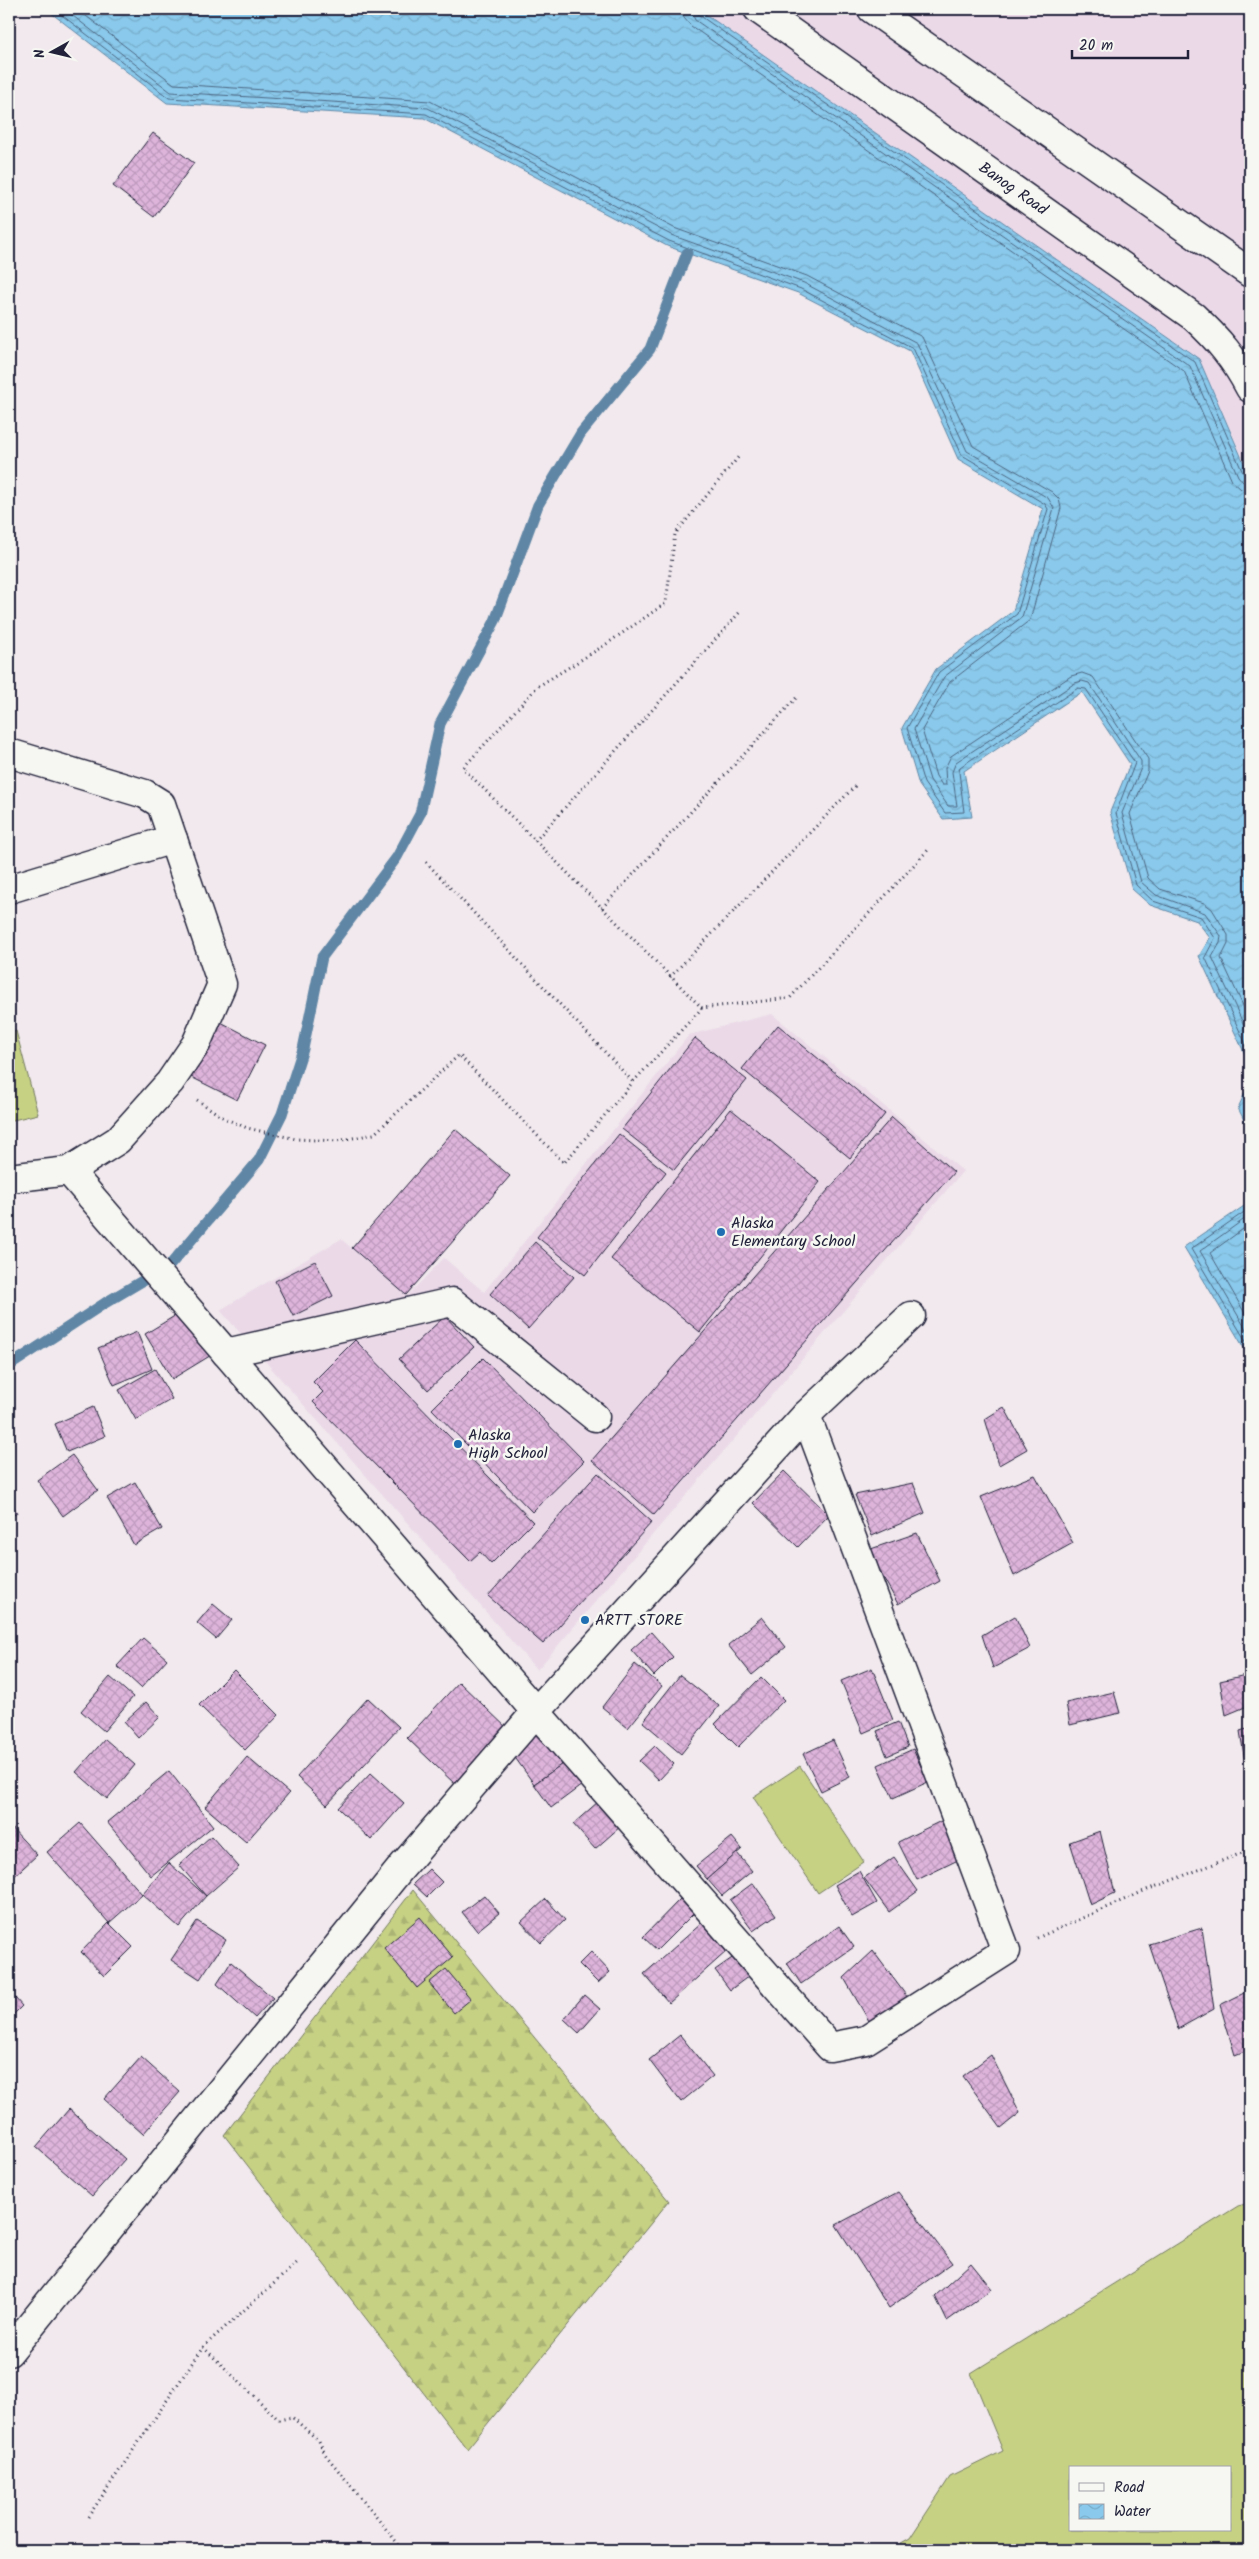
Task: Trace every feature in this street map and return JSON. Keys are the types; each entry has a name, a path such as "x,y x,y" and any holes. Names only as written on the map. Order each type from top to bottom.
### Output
{"street":[{"name":"Banog Road","path":"758,9 1194,317 1219,339 1236,361 1250,388"},
{"path":"872,9 1250,273"},
{"path":"9,753 145,794 161,804 222,984 196,1044 170,1082 118,1140 69,1170 9,1178"},
{"path":"9,889 173,839"},
{"path":"69,1170 536,1712 830,2048 866,2040 1006,1950 806,1415"},
{"path":"226,1353 452,1302 595,1417"},
{"path":"9,2352 401,1868 536,1712 806,1415 911,1316"}],"path":[{"path":"702,1008 462,768 537,687 605,645 666,603 675,534 740,455"},
{"path":"535,841 740,612"},
{"path":"602,908 798,696"},
{"path":"670,977 857,784"},
{"path":"170,1082 224,1118 246,1128 296,1139 337,1141 374,1134 459,1055 564,1163 633,1082 702,1008 790,998 928,850"},
{"path":"426,862 633,1082"},
{"path":"1006,1950 1144,1891 1250,1850"},
{"path":"88,2518 203,2347 298,2261"},
{"path":"203,2347 279,2420 292,2417 319,2440 325,2454 402,2550"}],"shaded area":[{"path":"698,9 1250,9 1250,474 1199,359"},
{"name":"Alaska Elementary School","path":"772,1014 963,1171 537,1670 220,1310 341,1239 407,1296 444,1258 484,1292 689,1035"}],"green space":[{"path":"16,1031 38,1114 9,1121 9,1033"},
{"path":"800,1766 864,1862 818,1893 753,1797"},
{"path":"413,1890 669,2201 467,2449 224,2135"},
{"path":"1250,2203 1250,2550 889,2550 910,2538 950,2477 1003,2451 971,2373 1238,2206"}],"water":[{"path":"46,9 698,9 1199,359 1250,477 1250,1065 1199,956 1210,938 1197,921 1150,905 1132,889 1110,812 1130,764 1082,692 964,771 972,817 943,819 919,785 902,728 936,669 1013,611 1043,509 958,459 910,351 798,293 667,246 424,118 167,103"},
{"path":"1250,1082 1250,1132 1238,1108"},
{"path":"1250,1202 1250,1358 1184,1247"}],"building":[{"path":"153,133 194,163 154,217 113,186"},
{"path":"217,1020 265,1045 237,1100 189,1076"},
{"path":"778,1025 885,1114 850,1158 742,1069"},
{"path":"695,1038 747,1080 674,1170 622,1129"},
{"path":"731,1109 820,1182 700,1332 611,1259"},
{"path":"892,1117 954,1172 654,1515 592,1460"},
{"path":"455,1129 510,1176 406,1295 352,1248"},
{"path":"619,1134 666,1172 585,1275 537,1237"},
{"path":"535,1242 574,1277 528,1329 490,1294"},
{"path":"315,1261 333,1296 293,1316 275,1281"},
{"path":"186,1309 213,1354 172,1379 145,1334"},
{"path":"445,1316 474,1347 428,1390 399,1359"},
{"path":"137,1332 152,1369 114,1385 98,1348"},
{"path":"355,1340 533,1522 491,1564 480,1552 470,1561 313,1402 323,1392 313,1382"},
{"path":"483,1358 584,1461 532,1512 432,1409"},
{"path":"155,1369 172,1399 136,1420 119,1390"},
{"path":"93,1407 105,1436 67,1452 55,1424"},
{"path":"1004,1407 1027,1449 999,1465 985,1419"},
{"path":"72,1455 98,1490 63,1516 37,1480"},
{"path":"784,1471 829,1515 798,1547 753,1503"},
{"path":"598,1473 652,1522 543,1644 488,1596"},
{"path":"1035,1475 1073,1543 1014,1576 981,1497"},
{"path":"135,1482 162,1529 134,1545 107,1498"},
{"path":"913,1483 925,1513 872,1536 855,1495"},
{"path":"9,1498 17,1513 9,1518"},
{"path":"917,1533 940,1581 898,1604 868,1550"},
{"path":"213,1604 232,1620 216,1639 197,1623"},
{"path":"1015,1616 1030,1648 993,1668 982,1635"},
{"path":"762,1617 786,1647 752,1675 728,1645"},
{"path":"651,1632 673,1657 654,1676 631,1650"},
{"path":"143,1638 167,1659 141,1688 117,1666"},
{"path":"635,1664 662,1686 628,1728 602,1707"},
{"path":"872,1668 893,1720 863,1733 841,1681"},
{"path":"234,1670 279,1715 245,1750 199,1705"},
{"path":"1250,1674 1250,1705 1226,1715 1220,1681"},
{"path":"680,1675 719,1706 681,1754 643,1722"},
{"path":"110,1677 133,1697 104,1731 81,1711"},
{"path":"761,1677 784,1700 738,1747 715,1724"},
{"path":"459,1682 511,1732 458,1787 407,1738"},
{"path":"1114,1692 1120,1713 1070,1725 1066,1703"},
{"path":"368,1698 399,1727 327,1805 297,1777"},
{"path":"146,1702 160,1717 138,1738 124,1722"},
{"path":"898,1722 908,1747 887,1756 877,1731"},
{"path":"1250,1728 1250,1759 1245,1762 1240,1731"},
{"path":"542,1730 565,1762 534,1784 511,1752"},
{"path":"105,1739 135,1765 107,1799 76,1772"},
{"path":"833,1740 850,1777 821,1791 803,1754"},
{"path":"655,1746 674,1764 659,1780 639,1761"},
{"path":"913,1749 928,1782 893,1798 878,1765"},
{"path":"247,1757 289,1793 246,1842 205,1807"},
{"path":"565,1762 582,1785 551,1808 534,1784"},
{"path":"169,1771 213,1826 151,1876 107,1822"},
{"path":"371,1773 404,1803 371,1840 338,1808"},
{"path":"599,1801 621,1826 595,1849 573,1824"},
{"path":"941,1821 960,1859 917,1880 898,1842"},
{"path":"80,1823 142,1894 109,1923 47,1852"},
{"path":"9,1825 37,1855 9,1881"},
{"path":"1100,1831 1115,1893 1090,1905 1070,1842"},
{"path":"211,1836 239,1867 206,1896 179,1865"},
{"path":"732,1837 742,1849 707,1879 696,1866"},
{"path":"737,1853 752,1871 722,1896 707,1879"},
{"path":"894,1857 918,1891 889,1912 864,1878"},
{"path":"169,1863 206,1896 179,1927 142,1894"},
{"path":"429,1869 442,1882 427,1897 413,1884"},
{"path":"859,1871 877,1903 852,1917 835,1885"},
{"path":"753,1883 776,1915 753,1931 730,1900"},
{"path":"484,1895 499,1913 477,1931 462,1912"},
{"path":"546,1899 565,1920 541,1943 521,1922"},
{"path":"680,1899 694,1913 657,1950 643,1937"},
{"path":"420,1917 453,1957 417,1988 384,1948"},
{"path":"197,1921 226,1940 200,1979 171,1960"},
{"path":"109,1923 133,1947 104,1976 81,1952"},
{"path":"702,1923 727,1951 669,2003 644,1974"},
{"path":"839,1926 854,1947 801,1984 787,1963"},
{"path":"1202,1928 1214,2009 1178,2029 1149,1944"},
{"path":"873,1951 911,2002 869,2021 844,1978"},
{"path":"591,1952 610,1972 598,1983 579,1964"},
{"path":"735,1956 749,1976 730,1990 715,1970"},
{"path":"231,1962 273,1998 255,2018 217,1984"},
{"path":"446,1969 471,1999 454,2013 429,1983"},
{"path":"1250,1990 1250,2049 1235,2055 1220,2005"},
{"path":"9,1991 22,2006 9,2019"},
{"path":"584,1995 600,2009 579,2033 564,2019"},
{"path":"680,2035 713,2076 681,2102 649,2060"},
{"path":"991,2055 1020,2113 1001,2128 963,2076"},
{"path":"141,2057 180,2092 143,2134 104,2099"},
{"path":"69,2109 125,2159 92,2196 36,2147"},
{"path":"898,2192 952,2263 889,2308 836,2225"},
{"path":"971,2263 992,2289 947,2321 935,2296"}],"waterway":[{"path":"9,1366 105,1303 171,1264 259,1160 282,1114 303,1049 322,957 397,857 420,814 440,724 495,621 538,505 581,433 650,349 687,253"}],"place":[{"name":"Alaska Elementary School","path":"721,1232"},
{"name":"Alaska High School","path":"458,1444"},
{"name":"ARTT STORE","path":"585,1620"}]}
